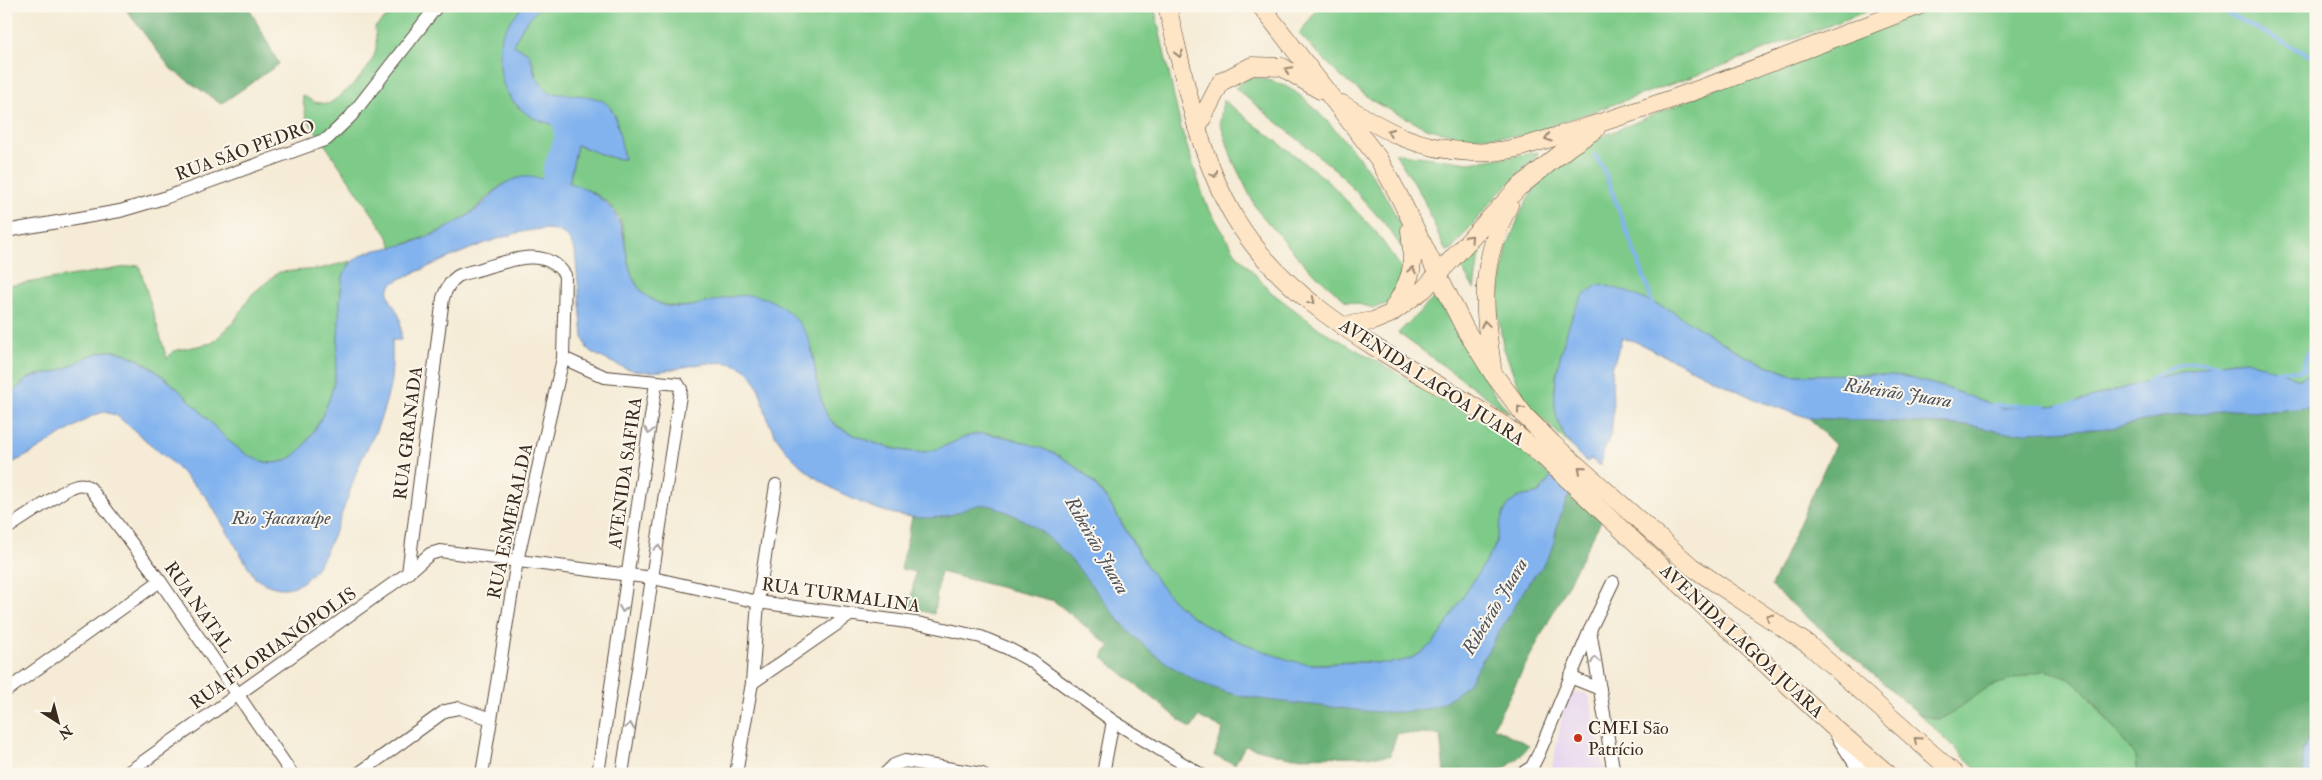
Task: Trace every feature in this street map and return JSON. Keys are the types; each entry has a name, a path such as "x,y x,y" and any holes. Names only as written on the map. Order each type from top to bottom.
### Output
{"main road":[{"name":"AVENIDA LAGOA JUARA","path":"1167,6 1197,128 1215,179 1236,219 1258,250 1293,287 1343,326 1548,451 1609,494 1692,567 1809,645 1954,773"},
{"name":"AVENIDA LAGOA JUARA","path":"1261,6 1378,158 1465,329 1492,372 1548,451 1595,505 1832,726 1888,774"},
{"path":"1197,128 1221,82 1252,66 1282,66 1383,130 1428,147 1473,153 1513,149 1611,119 1918,6"},
{"path":"1343,326 1374,321 1390,314 1424,289 1518,188 1569,147 1611,119"},
{"path":"1492,372 1484,314 1485,283 1499,224 1518,188"},
{"path":"1390,314 1412,273 1414,263 1409,217"}],"street":[{"name":"RUA SÃO PEDRO","path":"6,231 120,210 164,198 327,139 351,116 436,6"},
{"name":"RUA ESMERALDA","path":"443,298 447,287 458,276 524,256 553,262 560,267 565,275 563,358 517,561 482,774"},
{"name":"RUA GRANADA","path":"408,573 443,298"},
{"path":"563,358 605,377 656,383"},
{"name":"AVENIDA SAFIRA","path":"598,774 656,383 678,384 681,389 622,774"},
{"name":"RUA NATAL","path":"6,529 76,484 83,484 90,488 160,581 292,774"},
{"path":"736,774 752,683 758,602 776,485"},
{"name":"RUA FLORIANÓPOLIS","path":"126,774 408,573 430,554 440,551"},
{"name":"RUA TURMALINA","path":"440,551 653,578 758,602 922,624 981,637 1007,648 1031,662 1113,721 1200,774"},
{"path":"6,691 160,581"},
{"path":"1528,771 1613,582"},
{"path":"752,683 850,615"},
{"path":"1590,630 1614,774"},
{"path":"1570,678 1600,689"},
{"path":"358,774 444,711 459,708 491,719"},
{"path":"1103,774 1113,721"},
{"path":"1832,726 1863,774"},
{"path":"885,774 894,765 905,761 982,774"}],"shaded area":[{"name":"CMEI São Patrício","path":"1576,692 1587,694 1590,700 1605,774 1551,774 1565,702 1569,696"}],"green space":[{"path":"123,6 248,6 279,64 221,104 171,69"},
{"path":"400,6 523,6 507,26 507,94 517,106 532,117 553,123 561,130 561,150 553,181 528,178 510,181 498,188 470,214 457,223 433,234 393,248 387,235 306,117 302,95 314,102 328,104 358,80 374,55 376,45 375,27"},
{"path":"540,6 1154,6 1181,128 1206,204 1235,252 1271,292 1320,329 1499,431 1551,477 1539,493 1520,498 1508,509 1504,515 1493,550 1461,604 1433,642 1425,650 1405,661 1388,664 1351,662 1320,664 1289,661 1206,626 1185,611 1165,591 1152,574 1106,498 1092,481 1076,467 1057,455 1013,439 989,434 972,436 941,448 924,452 901,450 871,442 843,429 832,422 826,414 818,391 812,349 697,305 664,305 646,295 633,278 629,266 623,229 615,211 597,195 569,184 577,145 606,156 624,159 615,115 568,95 549,93 536,78 533,61 512,45 523,26"},
{"path":"1320,6 1881,6 1703,73 1523,136 1462,137 1426,128 1376,103 1341,77 1299,34"},
{"path":"1933,6 2316,6 2316,371 2300,379 2247,360 2227,362 2164,376 2067,405 2003,408 1943,387 1903,376 1793,375 1744,356 1670,310 1648,301 1573,315 1558,365 1555,395 1562,428 1570,445 1530,407 1515,378 1503,346 1497,306 1507,247 1522,209 1540,179 1584,144 1710,91"},
{"path":"1249,76 1279,83 1290,88 1313,107 1343,138 1380,187 1399,223 1412,262 1385,224 1337,171 1235,88"},
{"path":"1223,100 1327,180 1376,232 1410,280 1395,301 1374,308 1346,301 1306,266 1257,210 1233,161 1220,122"},
{"path":"1538,152 1536,157 1498,194 1452,249 1447,251 1422,196 1395,153 1469,163"},
{"path":"1484,240 1478,263 1474,289 1460,265"},
{"path":"351,261 343,277 336,369 328,404 310,437 296,454 282,462 267,462 252,457 238,448 172,384 137,358 125,353 106,351 98,353 52,373 29,378 6,397 6,286 139,265 167,359 173,351 212,343 233,323 252,294 279,272 319,269"},
{"path":"1435,297 1493,392 1510,414 1398,333"},
{"path":"2316,407 2316,721 2302,752 2304,774 2138,774 2136,757 2080,686 2062,675 2044,670 1988,687 1948,716 1939,719 1920,715 1771,586 1835,445 1809,418 1968,425 2007,433 2112,428 2161,417 2230,410 2272,411"},
{"path":"1571,489 1601,521 1493,727 1529,745 1510,764 1492,773 1444,774 1440,735 1397,733 1390,756 1288,757 1245,746 1235,764 1214,756 1223,729 1199,717 1191,729 1102,657 1110,646 1054,601 940,572 934,614 910,608 915,572 901,569 912,517 947,516 976,504 989,504 1033,525 1053,540 1072,558 1120,622 1146,647 1240,696 1360,710 1390,711 1468,684 1529,582 1541,568 1553,548 1557,525"},
{"path":"2044,670 2062,674 2080,686 2136,757 2138,774 1982,774 1920,715 1939,719 1947,716 1988,687"}],"water":[{"name":"Rio Jacaraípe","path":"523,6 540,6 523,26 513,45 529,53 536,78 549,93 586,96 598,99 612,111 617,122 624,159 606,156 577,145 569,183 597,196 610,207 623,233 631,274 638,286 648,297 663,305 678,307 742,295 758,296 779,305 789,312 808,337 825,412 840,428 869,441 891,448 923,452 937,449 969,436 985,434 1018,441 1059,456 1078,468 1107,500 1153,575 1166,592 1195,619 1217,632 1276,656 1305,663 1385,663 1402,661 1419,654 1427,648 1443,630 1493,550 1501,520 1508,506 1520,497 1539,493 1551,477 1571,489 1557,525 1553,548 1541,568 1529,582 1468,684 1438,705 1414,711 1376,712 1266,700 1224,692 1191,678 1159,658 1120,621 1068,556 1039,530 1021,519 1000,509 985,505 978,505 946,516 929,518 895,514 860,502 815,477 791,456 781,444 769,423 754,379 741,367 730,363 718,362 664,371 639,371 620,366 591,352 587,348 583,337 575,250 564,234 558,231 543,229 524,231 480,245 402,278 389,288 389,298 400,319 401,340 392,340 391,378 384,408 329,545 313,572 298,585 279,588 255,578 207,498 169,460 116,415 104,412 92,416 30,454 6,466 6,397 29,378 52,373 106,351 125,354 149,366 172,384 224,436 252,457 267,462 282,462 296,454 310,437 328,404 336,369 343,277 354,260 369,252 410,243 445,229 474,211 500,187 510,181 529,177 553,181 560,156 561,130 530,116 522,110 506,91 501,76 501,38 508,25"},
{"path":"1600,284 1625,291 1670,310 1744,356 1792,375 1874,374 1903,376 1943,387 2003,408 2067,405 2164,376 2227,362 2247,360 2300,379 2316,371 2316,407 2272,411 2230,410 2161,417 2112,428 2007,433 1968,425 1809,418 1759,401 1634,341 1622,338 1612,368 1613,414 1611,434 1602,454 1601,466 1591,459 1587,462 1575,451 1565,437 1558,422 1555,406 1558,365 1572,318 1584,295"},
{"path":"2316,721 2316,774 2304,774 2302,753"}],"waterway":[{"path":"2213,6 2316,59"},
{"path":"550,207 554,169 565,140 564,125"},
{"path":"1595,155 1603,168 1647,285 1653,308"},
{"path":"2301,371 2316,332"},
{"name":"Ribeirão Juara","path":"2147,382 2166,370 2191,362 2222,365"},
{"name":"Ribeirão Juara","path":"2276,371 2316,370"},
{"name":"Ribeirão Juara","path":"2060,406 2075,403"},
{"name":"Ribeirão Juara","path":"1992,405 2045,406"}],"place":[{"name":"CMEI São Patrício","path":"1578,738"}]}
